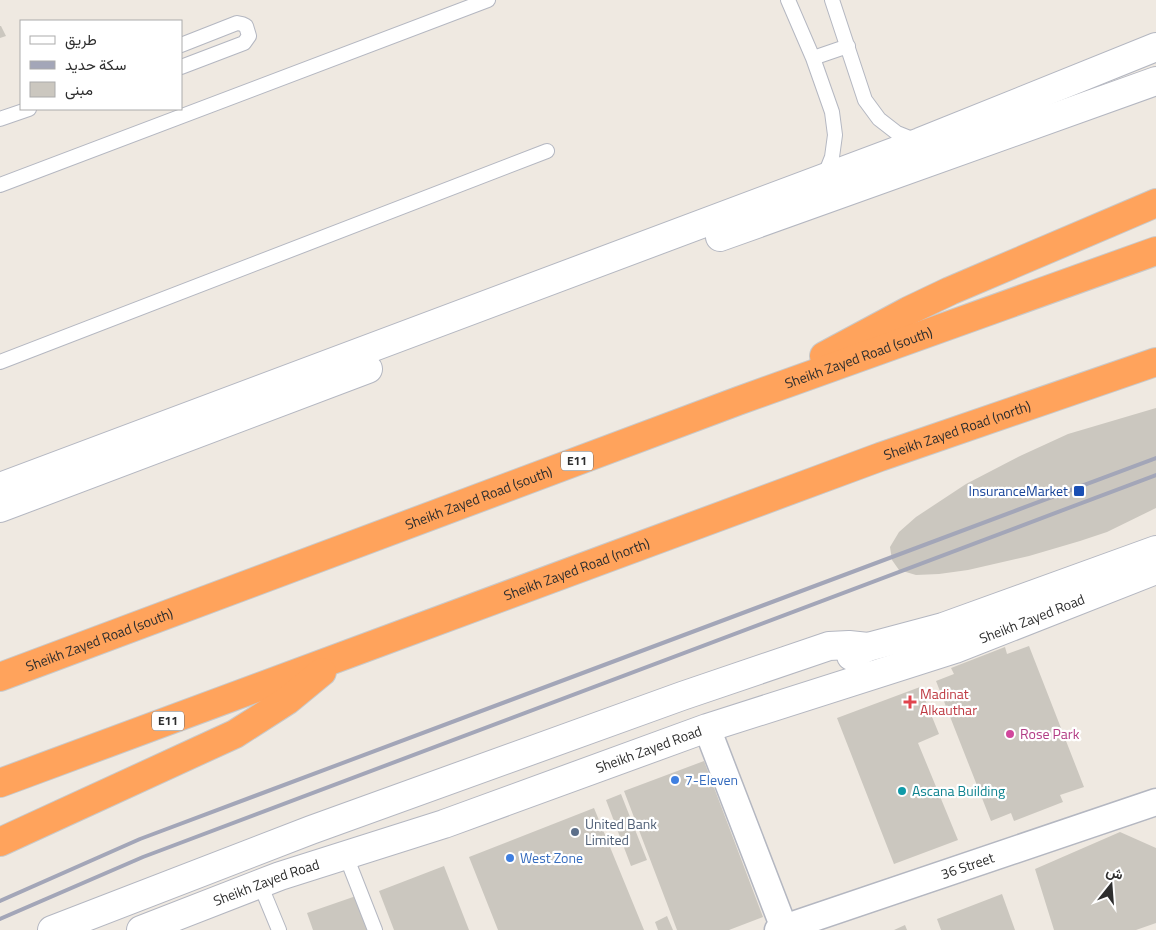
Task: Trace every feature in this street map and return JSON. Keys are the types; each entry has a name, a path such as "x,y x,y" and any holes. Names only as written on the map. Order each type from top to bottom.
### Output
{"highway":[{"path":"738,401 908,311 1156,203"},
{"name":"Sheikh Zayed Road (south)","path":"0,677 738,401 1156,251"},
{"name":"Sheikh Zayed Road (north)","path":"0,783 880,457 1156,362"},
{"path":"0,842 234,734 288,700 336,660"}],"street":[{"path":"0,487 920,142 1156,47"},
{"path":"0,508 713,239 1156,81"},
{"name":"Sheikh Zayed Road","path":"868,647 942,627 1156,550"},
{"name":"Sheikh Zayed Road","path":"141,930 280,876 444,824 707,728 955,649 1156,570"},
{"path":"52,930 310,830 682,696 830,646 868,647"},
{"path":"781,929 707,728 714,709 728,696 844,659 868,647"},
{"name":"36 Street","path":"781,929 1156,802"}],"lane":[{"path":"1,181 488,0"},
{"path":"788,0 813,58 832,112 835,135 832,157 823,178"},
{"path":"832,0 865,100 879,119 898,134 920,142"},
{"path":"182,44 237,23 242,24 249,31 250,36 244,44 182,67"},
{"path":"197,38 204,58"},
{"path":"813,58 848,46"},
{"path":"0,119 26,110"},
{"path":"0,362 547,151"},
{"path":"346,856 375,930"},
{"path":"260,884 279,930"}],"building":[{"path":"0,26 6,36 0,38"},
{"name":"InsuranceMarket","path":"1156,408 1156,508 1107,532 1080,541 1029,556 968,570 916,575 899,570 892,560 890,547 899,532 916,517 966,484 1068,434"},
{"name":"Rose Park","path":"1029,646 1084,787 1060,795 1063,802 1014,821 1011,813 991,821 936,681 954,674 951,668 1005,647 1007,654"},
{"name":"Ascana Building","path":"920,687 939,734 918,743 958,840 894,864 837,718"},
{"path":"704,761 763,917 729,930 677,930 624,791"},
{"path":"621,794 647,860 631,866 606,800"},
{"path":"594,808 644,930 498,930 469,857"},
{"path":"1120,832 1156,848 1156,923 1136,930 1054,930 1035,869"},
{"path":"444,866 469,930 394,930 379,891"},
{"path":"1002,894 1015,930 941,930 937,919"},
{"path":"356,896 368,930 313,930 307,913"},
{"path":"667,916 673,930 658,930 655,922"},
{"path":"905,925 907,930 894,930"}],"railway":[{"path":"0,901 140,839 1156,458"},
{"path":"0,919 143,857 1156,475"}],"place":[{"name":"InsuranceMarket","path":"1079,491"},
{"name":"Madinat Alkauthar","path":"910,702"},
{"name":"Rose Park","path":"1010,734"},
{"name":"7-Eleven","path":"675,780"},
{"name":"Ascana Building","path":"902,791"},
{"name":"United Bank Limited","path":"575,832"},
{"name":"West Zone","path":"510,858"}]}
